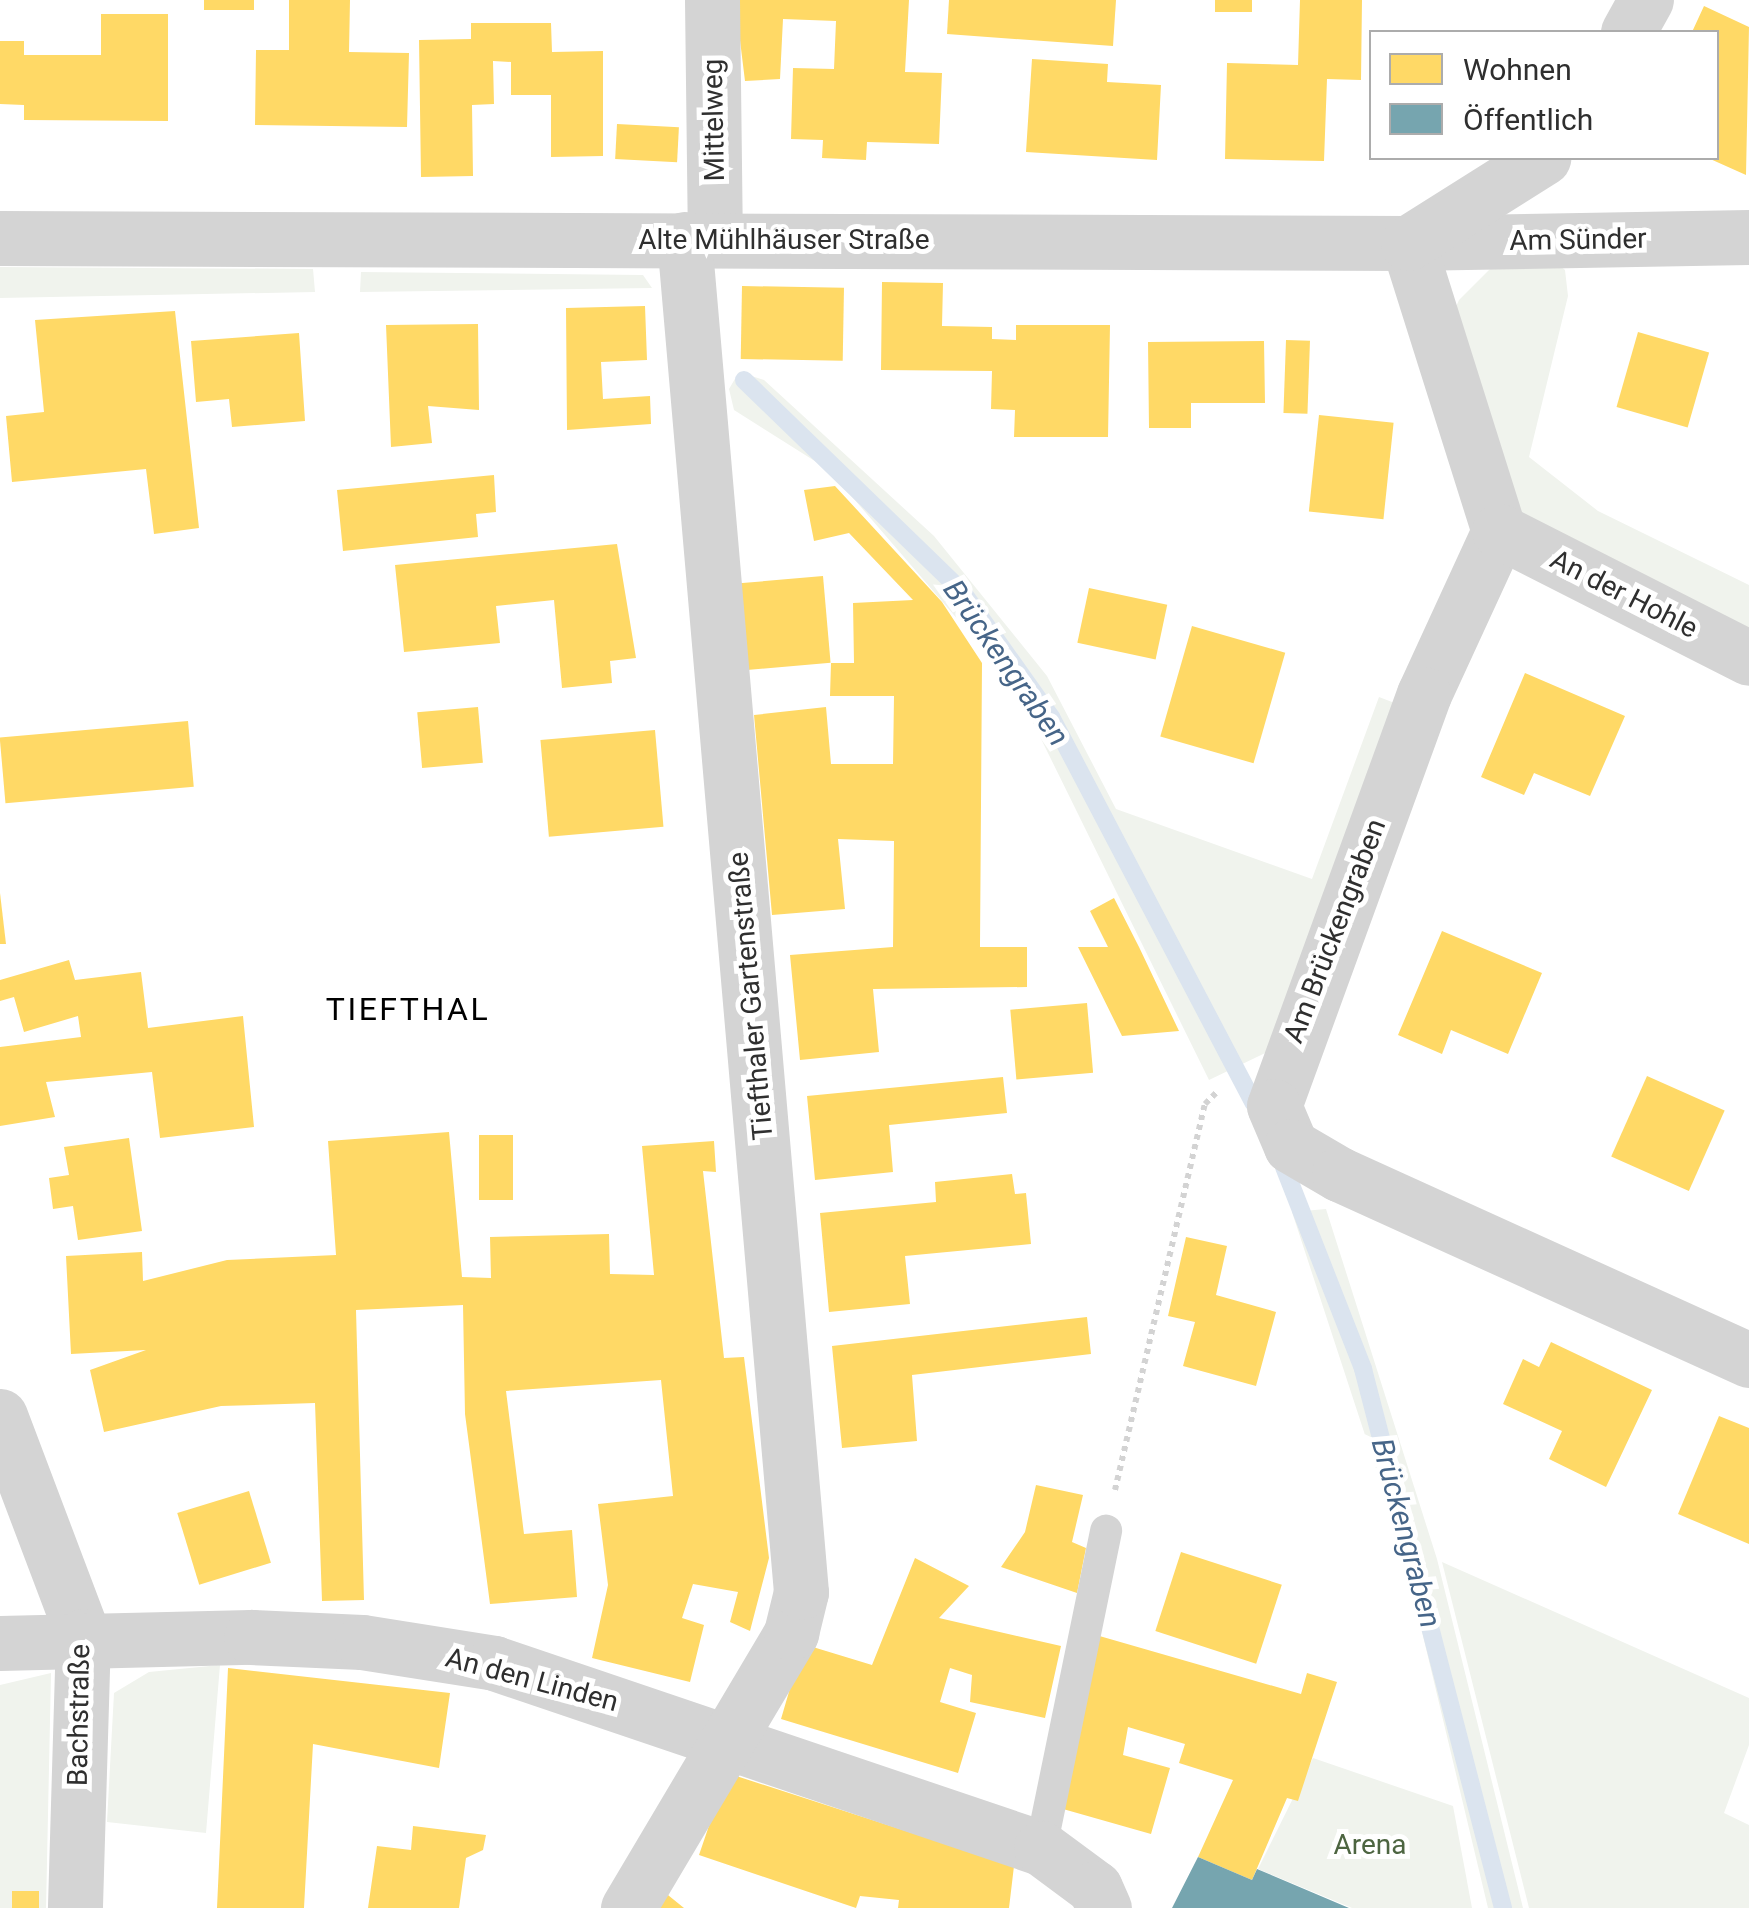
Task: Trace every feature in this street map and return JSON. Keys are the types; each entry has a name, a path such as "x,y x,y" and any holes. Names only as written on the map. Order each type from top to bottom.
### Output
{"street":[{"name":"Mittelweg","path":"700,239 712,0"},
{"path":"1629,30 1646,0"},
{"path":"1500,531 1408,243 1540,160"},
{"name":"Am Sünder","path":"1408,243 1749,237"},
{"name":"Alte Mühlhäuser Straße","path":"0,238 1408,243"},
{"name":"Tiefthaler Gartenstraße","path":"628,1908 790,1633 801,1592 700,239"},
{"name":"An der Hohle","path":"1500,531 1749,658"},
{"name":"Am Brückengraben","path":"1500,531 1424,694 1274,1106 1291,1146 1339,1174 1749,1360"},
{"name":"Bachstraße","path":"0,1416 83,1636 75,1908"},
{"name":"An den Linden","path":"6,1643 83,1636 362,1642 494,1664 731,1737 1042,1848 1094,1888 1104,1908"}],"lane":[{"path":"1042,1848 1106,1531"}],"path":[{"path":"1106,1531 1205,1104 1221,1089"}],"green space":[{"path":"1545,254 1565,270 1568,296 1529,457 1598,511 1749,585 1749,645 1508,522 1447,327 1459,300 1504,255"},
{"path":"0,267 313,269 315,292 0,298"},
{"path":"361,272 643,275 652,288 360,292"},
{"path":"739,372 764,380 934,536 1047,676 1116,809 1312,879 1379,697 1405,707 1280,1046 1209,1080 1015,686 829,470 734,410 729,389"},
{"path":"1326,1209 1437,1559 1523,1908 1488,1908 1402,1548 1292,1212"},
{"path":"1442,1562 1749,1698 1749,1745 1724,1813 1749,1825 1749,1908 1529,1908"},
{"path":"220,1665 206,1833 107,1822 114,1693 149,1672"},
{"path":"51,1673 46,1908 0,1908 0,1685"},
{"name":"Arena","path":"1313,1758 1453,1806 1472,1908 1352,1908 1258,1869"}],"building: Wohnen":[{"path":"204,0 254,0 254,10 204,10"},
{"path":"289,0 350,0 349,52 409,53 407,127 255,125 256,50 289,50"},
{"path":"735,0 909,0 905,72 942,73 939,144 867,142 866,160 822,158 823,140 791,139 793,68 834,69 836,21 783,19 780,79 745,81"},
{"path":"949,0 1116,0 1113,46 947,34"},
{"path":"1215,0 1252,0 1252,12 1215,12"},
{"path":"1300,0 1362,0 1361,80 1327,79 1324,161 1225,159 1227,63 1298,65"},
{"path":"1704,6 1749,27 1746,175 1712,160 1719,160 1719,30 1693,30"},
{"path":"101,14 168,14 168,121 24,120 24,105 0,104 0,41 24,41 24,55 101,55"},
{"path":"471,23 551,23 552,52 603,51 603,156 551,157 551,95 511,95 511,62 493,61 494,104 472,105 473,176 421,177 419,40 471,39"},
{"path":"1032,59 1108,64 1107,82 1161,85 1157,160 1026,152"},
{"path":"617,124 679,127 677,162 615,159"},
{"path":"882,282 943,283 942,326 992,327 992,339 1016,340 1016,325 1110,325 1108,437 1014,437 1015,410 991,409 992,371 881,370"},
{"path":"742,286 844,288 843,361 741,359"},
{"path":"645,306 647,360 601,362 603,399 650,396 651,424 567,430 566,308"},
{"path":"175,311 199,528 154,534 146,469 12,482 6,416 44,412 35,320"},
{"path":"478,324 479,410 428,406 432,443 391,447 386,325"},
{"path":"1638,332 1709,352 1688,427 1617,407"},
{"path":"299,333 305,421 232,427 229,399 196,402 191,341"},
{"path":"1286,340 1310,341 1307,414 1283,413"},
{"path":"1264,341 1265,403 1191,403 1191,428 1149,428 1148,342"},
{"path":"1319,415 1394,423 1383,519 1309,511"},
{"path":"494,475 496,512 476,514 478,537 343,551 337,490"},
{"path":"835,486 942,602 982,663 980,947 1027,947 1027,987 873,989 879,1052 800,1060 790,955 893,947 894,841 838,839 845,909 772,915 754,715 826,707 831,764 893,764 894,696 830,696 831,663 854,663 853,603 913,600 849,533 814,541 804,490"},
{"path":"617,544 636,658 610,661 612,683 562,688 554,600 496,606 500,643 404,652 395,565"},
{"path":"823,576 831,663 747,670 739,583"},
{"path":"1089,588 1167,605 1156,659 1077,643"},
{"path":"1192,626 1285,653 1254,763 1160,737"},
{"path":"1525,673 1625,716 1590,796 1534,773 1524,795 1481,777"},
{"path":"478,707 483,763 422,768 417,712"},
{"path":"188,721 194,787 5,803 0,737"},
{"path":"655,730 663,827 549,837 540,740"},
{"path":"0,893 6,944 0,944"},
{"path":"1114,898 1179,1031 1122,1036 1078,947 1108,947 1090,911"},
{"path":"1442,931 1542,973 1508,1054 1451,1030 1442,1054 1398,1035"},
{"path":"69,960 75,980 141,972 148,1028 243,1016 254,1127 160,1138 152,1072 46,1082 55,1117 0,1126 0,1047 81,1037 78,1016 24,1032 14,997 0,1001 0,980"},
{"path":"1087,1003 1093,1073 1016,1079 1010,1010"},
{"path":"1647,1076 1725,1111 1689,1191 1611,1156"},
{"path":"1003,1077 1007,1113 889,1125 893,1172 815,1180 807,1096"},
{"path":"449,1132 462,1277 491,1278 490,1237 609,1234 610,1274 654,1275 642,1146 714,1141 716,1172 703,1171 724,1358 744,1357 769,1558 750,1631 730,1622 738,1592 693,1584 682,1618 704,1625 690,1682 592,1658 608,1585 598,1504 673,1496 661,1380 506,1391 524,1534 572,1530 577,1597 490,1604 465,1414 463,1305 356,1310 364,1600 322,1601 315,1403 221,1406 104,1432 90,1370 146,1350 71,1354 66,1256 142,1252 143,1281 227,1260 336,1255 328,1141"},
{"path":"479,1135 513,1135 513,1200 479,1200"},
{"path":"129,1138 142,1231 78,1240 73,1206 53,1209 49,1178 69,1175 64,1147"},
{"path":"1012,1174 1015,1194 1026,1193 1031,1244 905,1256 910,1304 829,1312 820,1213 936,1202 935,1182"},
{"path":"1186,1237 1227,1246 1216,1295 1276,1312 1256,1386 1183,1366 1195,1322 1168,1316"},
{"path":"1087,1317 1091,1354 912,1375 917,1441 842,1448 832,1346"},
{"path":"1551,1342 1652,1390 1606,1487 1549,1459 1562,1431 1503,1404 1523,1359 1539,1367"},
{"path":"1719,1416 1749,1428 1749,1544 1678,1514"},
{"path":"1036,1485 1083,1495 1072,1542 1086,1548 1077,1593 1001,1567 1025,1532"},
{"path":"249,1491 271,1563 199,1585 177,1513"},
{"path":"1181,1552 1282,1585 1256,1664 1155,1631"},
{"path":"915,1558 969,1586 939,1618 1061,1646 1045,1718 970,1702 972,1675 950,1668 940,1702 976,1713 958,1773 781,1719 803,1644 872,1665"},
{"path":"1096,1635 1301,1694 1307,1673 1337,1682 1298,1801 1287,1798 1252,1880 1198,1857 1233,1780 1179,1763 1185,1744 1128,1727 1123,1755 1170,1768 1151,1834 1063,1809"},
{"path":"228,1668 450,1693 439,1768 313,1744 304,1908 217,1908"},
{"path":"727,1773 1014,1866 1009,1908 898,1908 899,1900 860,1896 856,1908 699,1855"},
{"path":"413,1826 486,1835 483,1850 466,1858 459,1908 368,1908 377,1846 411,1850"},
{"path":"12,1891 39,1891 39,1908 12,1908"},
{"path":"663,1891 684,1908 654,1908"}],"building: Öffentlich":[{"path":"1198,1857 1252,1880 1257,1869 1349,1908 1172,1908"}],"waterway":[{"name":"Brückengraben","path":"744,380 961,590 1051,717 1254,1103"},
{"name":"Brückengraben","path":"1284,1167 1363,1369 1503,1908"}],"district":[{"name":"TIEFTHAL","path":"408,1009"}]}
